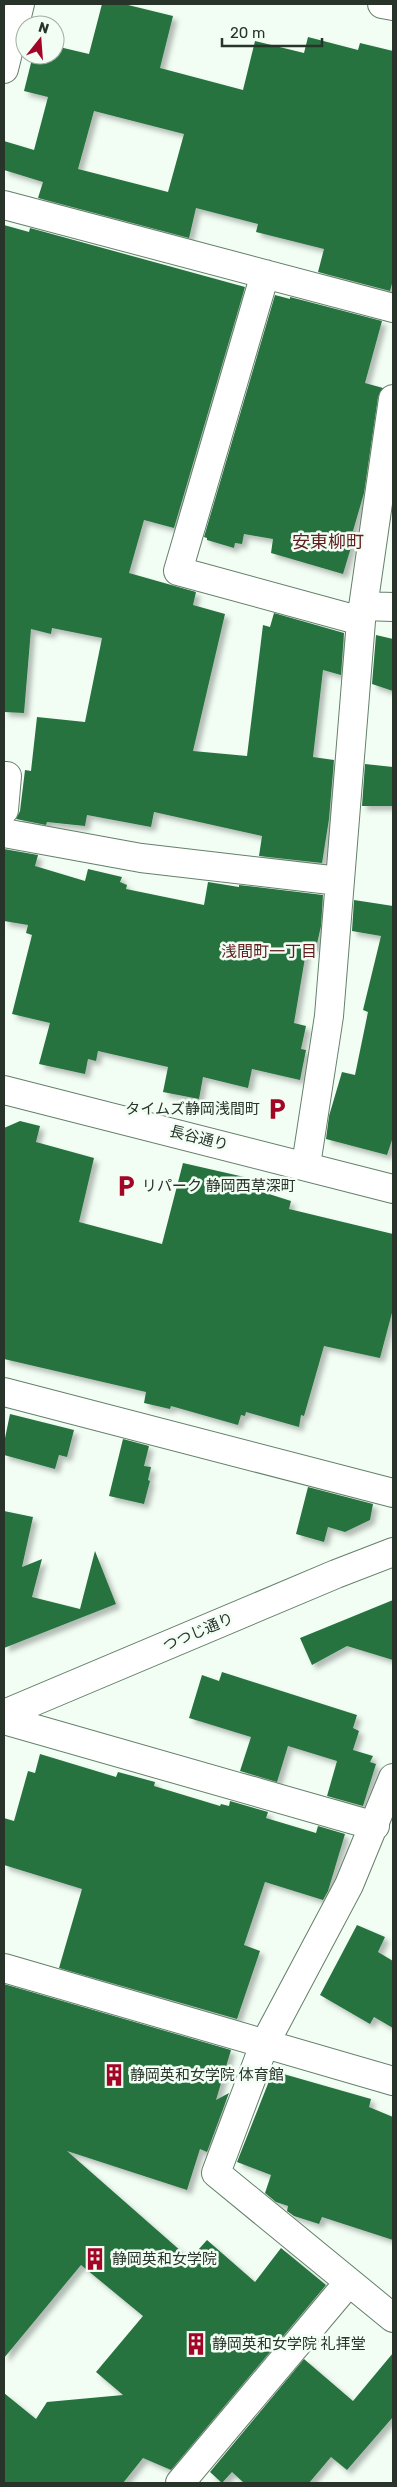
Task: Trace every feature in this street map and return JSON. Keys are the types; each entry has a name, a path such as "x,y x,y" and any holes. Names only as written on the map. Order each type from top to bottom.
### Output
{"street":[{"path":"4,69 20,4"},
{"path":"382,4 393,6"},
{"path":"4,205 393,308"},
{"path":"265,274 178,571 362,614 393,607"},
{"path":"306,1165 329,1016 362,614 393,399"},
{"path":"4,776 7,776 4,810"},
{"path":"4,833 141,858 339,881"},
{"name":"長谷通り","path":"4,1090 306,1165 393,1189"},
{"path":"4,1392 393,1493"},
{"name":"つつじ通り","path":"4,1714 336,1574 393,1552"},
{"path":"4,1720 374,1826"},
{"path":"393,1778 349,1885 264,2045 216,2173 393,2318"},
{"path":"4,1968 393,2082"},
{"path":"180,2483 349,2282"}],"building":[{"path":"102,4 124,4 173,16 160,68 243,90 255,41 304,53 308,37 358,50 360,43 393,51 393,280 390,291 318,272 324,249 256,232 258,224 196,208 189,238 38,198 43,182 4,170 4,141 34,150 48,97 24,91 30,65 65,65 65,48 89,54","holes":["94,111 184,134 168,192 78,169"]},
{"path":"4,225 29,232 30,228 245,287 174,528 144,520 129,573 196,592 193,605 225,614 193,751 247,756 263,625 270,627 274,613 344,633 341,675 323,670 313,757 334,760 329,819 322,863 259,856 262,836 154,812 151,827 87,815 85,826 47,822 46,825 16,819 20,811 25,770 31,771 37,717 85,722 102,638 52,628 51,634 31,629 24,713 4,712"},
{"path":"275,295 290,299 290,297 382,321 365,383 383,388 378,397 364,493 353,531 356,531 343,574 271,553 273,539 244,534 242,544 235,543 234,548 207,540 204,537"},
{"path":"376,635 393,639 393,691 372,684"},
{"path":"365,764 393,767 393,806 362,806"},
{"path":"4,849 38,855 35,866 85,881 88,869 122,877 120,882 127,885 126,889 204,905 208,882 323,895 321,926 316,948 307,946 294,1023 306,1026 301,1049 306,1050 300,1080 252,1069 248,1088 203,1077 199,1099 163,1092 168,1067 98,1051 96,1061 88,1059 85,1074 39,1064 50,1023 12,1014 32,935 26,933 28,925 4,921"},
{"path":"354,900 393,906 393,1137 387,1155 326,1139 329,1116 342,1072 355,1075 368,1012 363,1010 381,936 352,931"},
{"path":"20,1121 40,1126 36,1142 94,1158 79,1222 162,1244 183,1163 253,1179 250,1188 291,1201 289,1209 393,1234 393,1309 380,1358 324,1346 304,1416 301,1415 299,1427 246,1412 245,1416 241,1415 238,1425 171,1406 170,1409 144,1403 146,1392 4,1359 4,1128"},
{"path":"10,1414 74,1430 67,1457 59,1455 55,1469 4,1455 4,1443"},
{"path":"123,1439 149,1446 144,1466 151,1467 148,1480 150,1481 144,1504 109,1496"},
{"path":"308,1487 373,1504 370,1520 345,1532 328,1527 324,1542 296,1534"},
{"path":"4,1511 33,1517 22,1567 42,1559 32,1597 80,1609 95,1551 116,1604 4,1648"},
{"path":"393,1600 393,1660 347,1646 312,1665 300,1638"},
{"path":"222,1672 357,1715 353,1728 359,1731 353,1750 373,1756 370,1762 376,1764 363,1806 327,1796 337,1761 288,1746 277,1782 240,1771 251,1737 189,1718 202,1675 219,1681"},
{"path":"40,1754 116,1777 118,1772 155,1782 154,1786 220,1806 221,1804 229,1806 230,1801 268,1812 266,1818 316,1833 318,1826 345,1834 328,1891 323,1900 265,1882 244,1945 260,1951 237,2019 59,1968 82,1889 4,1865 4,1818 14,1821 28,1771 35,1773"},
{"path":"357,1925 385,1937 378,1952 393,1961 393,2028 374,2017 370,2024 320,1995"},
{"path":"4,1984 231,2050 216,2100 229,2093 207,2152 200,2149 187,2190 67,2151 190,2259 207,2240 255,2282 281,2248 326,2285 171,2470 143,2458 123,2483 4,2483 4,2393 36,2419 47,2402 123,2395 96,2372 143,2316 81,2265 4,2358"},
{"path":"273,2071 371,2099 369,2107 393,2117 393,2240 322,2217 319,2224 294,2216 287,2211 288,2206 276,2202 265,2193 271,2175 237,2162"},
{"path":"393,2353 393,2417 347,2470 331,2457 309,2483 244,2483 232,2472 222,2483 210,2472 304,2359 353,2401"}],"place":[{"name":"タイムズ静岡浅間町","path":"277,1109"},
{"name":"リパーク 静岡西草深町","path":"126,1186"},
{"name":"静岡英和女学院 体育館","path":"114,2075"},
{"name":"静岡英和女学院","path":"95,2259"},
{"name":"静岡英和女学院 礼拝堂","path":"196,2344"}],"district":[{"name":"安東柳町","path":"328,542"},
{"name":"浅間町一丁目","path":"269,951"}]}
